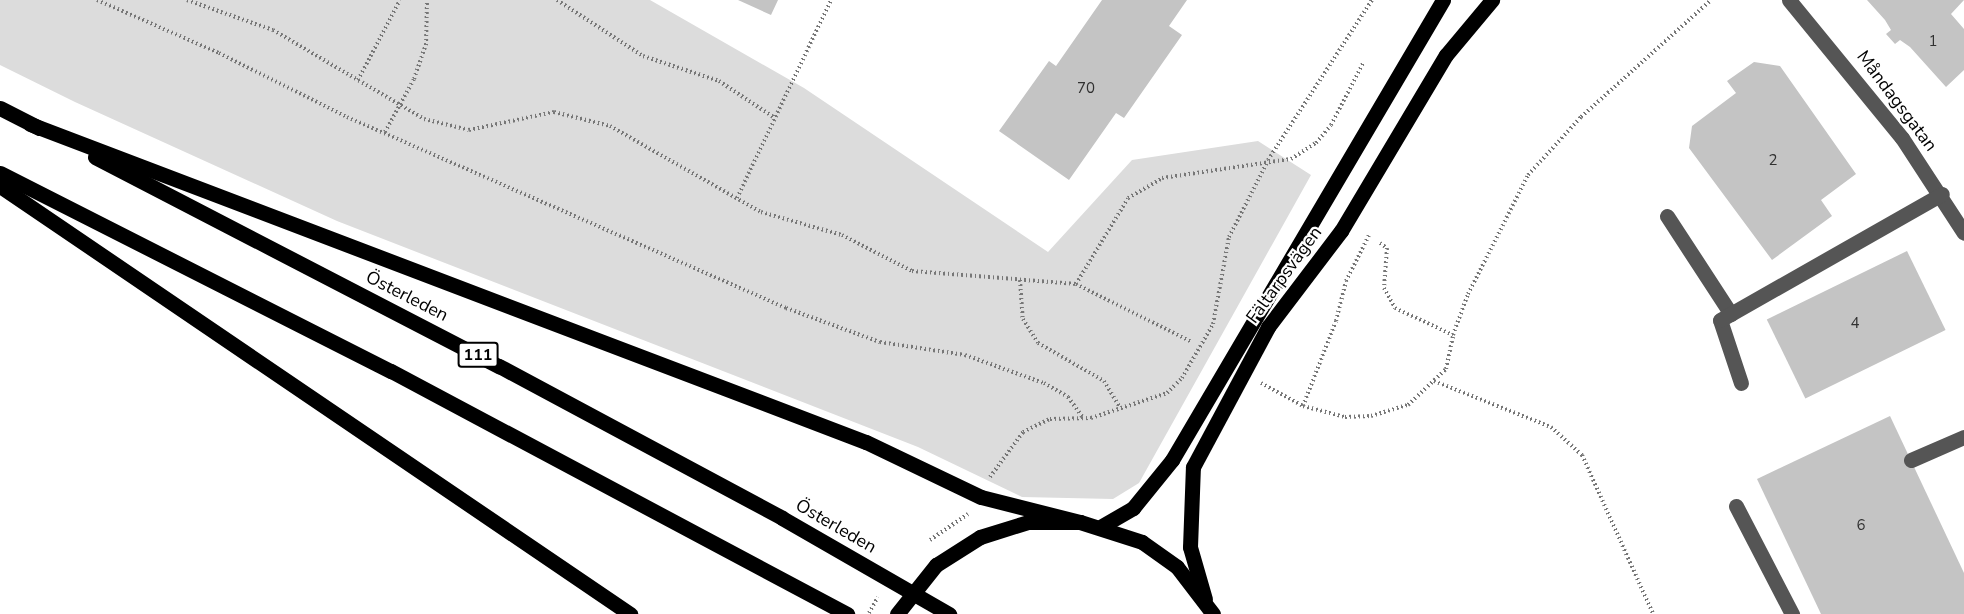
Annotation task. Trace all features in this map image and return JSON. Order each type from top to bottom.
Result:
[{"type":"main road","name":"Fältarpsvägen","points":[[1102,526],[1132,508],[1172,460],[1443,0]]},
{"type":"main road","name":"Fältarpsvägen","points":[[1205,599],[1190,547],[1188,505],[1197,457],[1268,327],[1341,231],[1446,55],[1492,0]]},
{"type":"main road","name":"Österleden","points":[[0,108],[499,366],[949,614]]},
{"type":"main road","points":[[30,124],[866,442],[981,497],[1102,526],[1142,542],[1177,567],[1205,599],[1213,614]]},
{"type":"main road","points":[[0,173],[392,371],[848,614]]},
{"type":"main road","points":[[0,186],[630,614]]},
{"type":"main road","points":[[897,614],[936,565],[980,537],[1028,522],[1080,522]]},
{"type":"street","name":"Måndagsgatan","points":[[1789,0],[1856,77],[1942,194],[1964,233]]},
{"type":"street","points":[[1741,383],[1720,320],[1942,194]]},
{"type":"street","points":[[1666,216],[1731,314]]},
{"type":"street","points":[[1911,460],[1964,437]]},
{"type":"street","points":[[1736,506],[1792,614]]},
{"type":"path","points":[[97,0],[385,132],[786,308],[880,342],[965,355],[1044,383],[1068,397],[1083,418]]},
{"type":"path","points":[[187,0],[273,30],[424,119],[469,130],[554,112],[610,126],[761,212],[842,235],[912,271],[1076,284],[1192,342]]},
{"type":"path","points":[[358,80],[400,0]]},
{"type":"path","points":[[385,132],[426,45],[427,0]]},
{"type":"path","points":[[557,0],[643,56],[719,81],[775,118]]},
{"type":"path","points":[[737,198],[831,0]]},
{"type":"path","points":[[923,546],[967,514],[981,497],[993,469],[1023,432],[1050,419],[1083,418],[1167,393],[1182,378],[1213,324],[1229,237],[1268,160],[1372,0]]},
{"type":"path","points":[[1252,378],[1303,406],[1345,417],[1371,416],[1408,405],[1446,369],[1452,335],[1528,175],[1581,117],[1711,0]]},
{"type":"path","points":[[1076,284],[1128,198],[1161,178],[1268,160],[1291,159],[1316,143],[1363,63]]},
{"type":"path","points":[[1303,406],[1336,321],[1346,282],[1369,236]]},
{"type":"path","points":[[1380,243],[1387,248],[1384,288],[1395,308],[1452,335]]},
{"type":"path","points":[[1020,280],[1023,319],[1038,343],[1104,381],[1120,408]]},
{"type":"path","points":[[1434,381],[1551,427],[1582,455],[1653,614]]},
{"type":"shaded area","points":[[0,0],[650,0],[804,88],[1048,252],[1132,160],[1258,141],[1311,175],[1139,483],[1113,499],[1022,497],[918,447],[337,221],[75,102],[0,65]]},
{"type":"building","points":[[738,0],[778,0],[771,15]]},
{"type":"building","points":[[1102,0],[1187,0],[1169,26],[1182,35],[1124,118],[1116,113],[1069,180],[999,131],[1049,61],[1056,66]]},
{"type":"building","points":[[1867,0],[1964,0],[1951,14],[1964,29],[1964,70],[1946,87],[1910,47],[1900,40],[1895,44],[1886,34],[1891,30],[1885,20]]},
{"type":"building","points":[[1754,62],[1780,66],[1856,174],[1821,200],[1832,216],[1772,260],[1689,148],[1692,126],[1736,93],[1727,81]]},
{"type":"building","points":[[1907,251],[1946,330],[1805,398],[1767,319]]},
{"type":"building","points":[[1890,416],[1964,573],[1964,614],[1821,614],[1757,479]]}]
